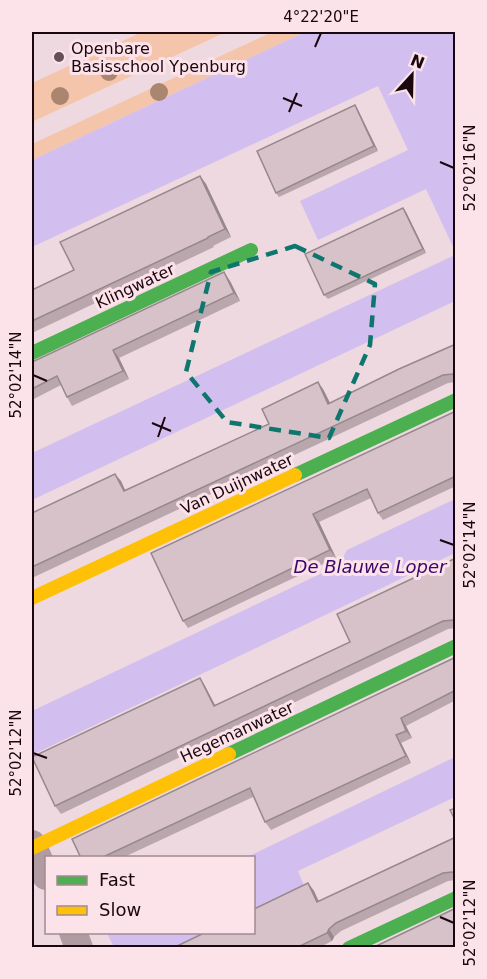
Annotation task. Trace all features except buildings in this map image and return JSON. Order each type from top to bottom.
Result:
[{"type":"street","name":"Klingwater","points":[[32,353],[251,250]]},
{"type":"street","name":"Van Duijnwater","points":[[32,598],[456,400]]},
{"type":"street","name":"Hegemanwater","points":[[32,846],[456,646]]},
{"type":"street","points":[[32,846],[45,874]]},
{"type":"street","points":[[349,948],[456,898]]},
{"type":"street","points":[[73,934],[80,948]]},
{"type":"highlighted area","points":[[295,246],[375,284],[370,345],[329,438],[227,422],[186,372],[211,272]]},
{"type":"shaded area","points":[[142,32],[226,32],[32,122],[32,83]]},
{"type":"shaded area","points":[[272,32],[305,32],[32,160],[32,144]]},
{"type":"water","points":[[305,32],[455,32],[455,251],[426,189],[318,240],[300,201],[408,150],[378,86],[32,247],[32,160]]},
{"type":"water","points":[[455,255],[455,301],[32,500],[32,453]]},
{"type":"water","name":"De Blauwe Loper","points":[[455,499],[455,553],[32,755],[32,711],[339,565],[347,550]]},
{"type":"water","points":[[455,757],[455,797],[298,871],[305,888],[255,912],[255,856],[249,856]]},
{"type":"water","points":[[108,934],[209,934],[179,948],[114,947]]},
{"type":"traffic: fast","points":[[32,353],[251,250]]},
{"type":"traffic: fast","points":[[295,475],[456,400]]},
{"type":"traffic: fast","points":[[229,754],[456,646]]},
{"type":"traffic: fast","points":[[349,948],[456,898]]},
{"type":"traffic: slow","points":[[32,598],[295,475]]},
{"type":"traffic: slow","points":[[32,848],[229,754]]},
{"type":"place","name":"Openbare Basisschool Ypenburg","points":[[59,57]]}]
